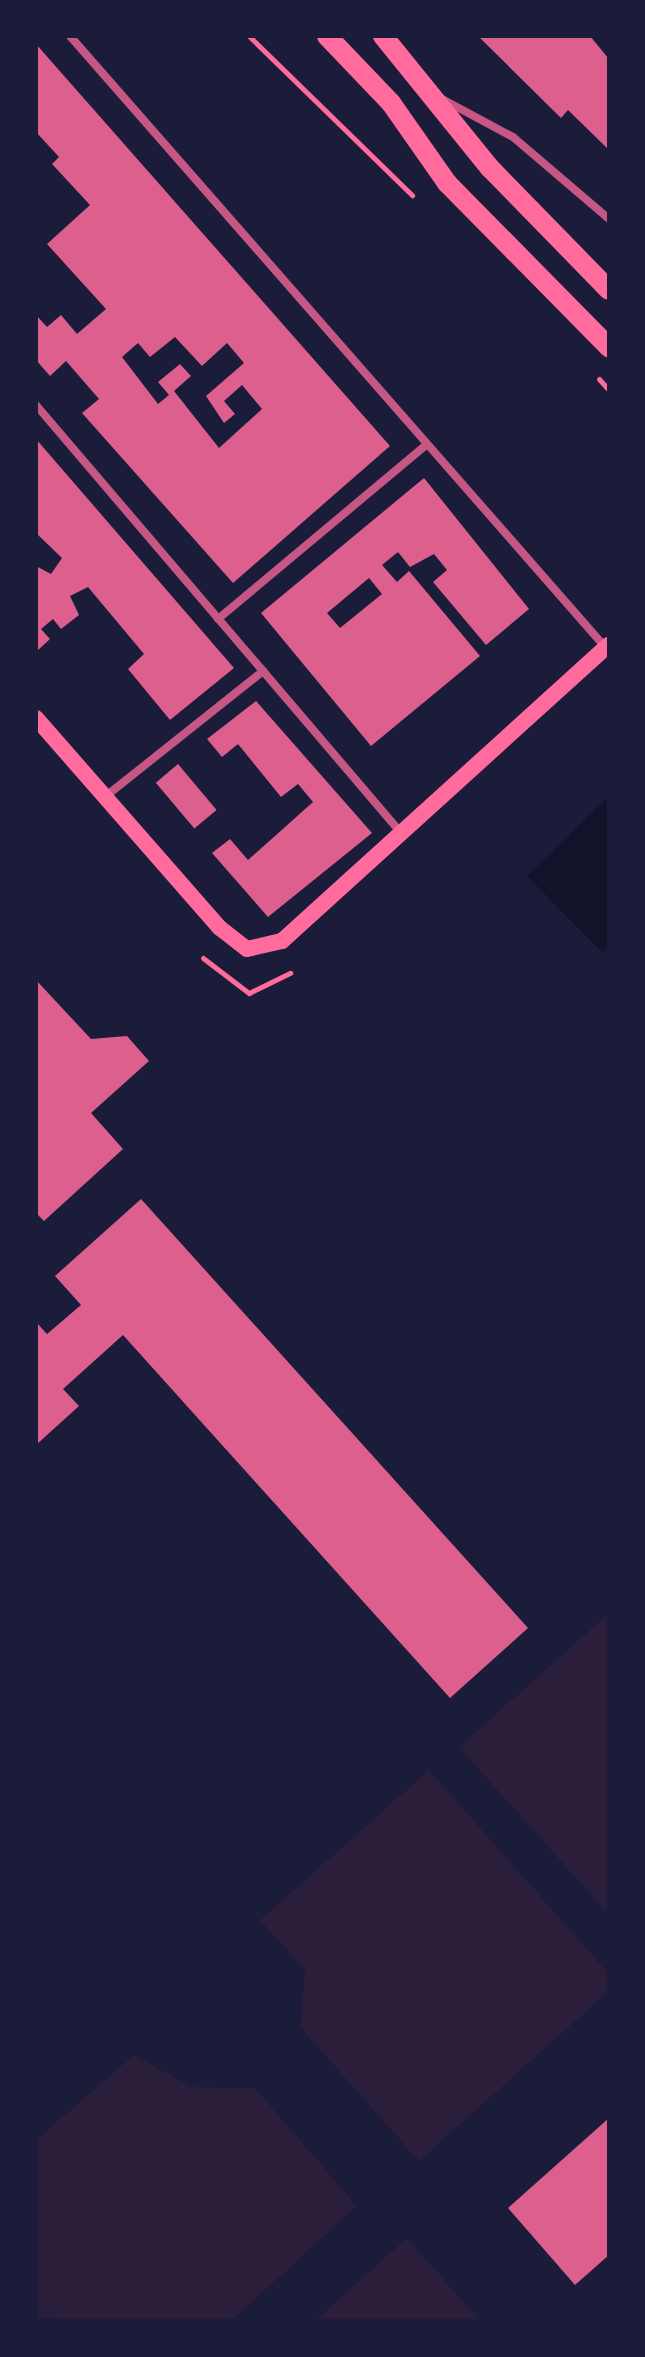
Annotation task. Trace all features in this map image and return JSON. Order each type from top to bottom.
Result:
[{"type":"main road","points":[[327,36],[391,103],[447,183],[609,347]]},
{"type":"main road","points":[[383,36],[434,95],[490,168],[609,290]]},
{"type":"main road","points":[[36,718],[220,928],[247,949],[282,941],[607,646]]},
{"type":"street","points":[[70,36],[426,445],[607,646]]},
{"type":"street","points":[[434,95],[513,137],[609,219]]},
{"type":"street","points":[[36,405],[402,834]]},
{"type":"street","points":[[218,619],[426,445]]},
{"type":"street","points":[[106,796],[263,671]]},
{"type":"path","points":[[200,954],[221,978],[249,993],[277,985],[300,964]]},
{"type":"shaded area","points":[[609,796],[609,947],[603,953],[527,876]]},
{"type":"shaded area","points":[[609,1613],[609,1915],[459,1747]]},
{"type":"shaded area","points":[[429,1770],[609,1974],[609,1991],[419,2161],[300,2027],[305,1970],[260,1920]]},
{"type":"shaded area","points":[[134,2055],[192,2087],[255,2088],[357,2206],[231,2321],[36,2318],[36,2140]]},
{"type":"shaded area","points":[[407,2238],[481,2321],[314,2321]]},
{"type":"building","points":[[478,36],[590,36],[609,59],[609,150],[568,110],[561,118]]},
{"type":"building","points":[[36,44],[390,446],[233,583],[82,413],[99,399],[66,361],[50,376],[36,360],[36,315],[47,327],[61,315],[77,334],[106,309],[47,244],[90,205],[52,164],[59,157],[36,132]],"holes":[[[175,337],[202,366],[227,343],[244,363],[206,396],[224,423],[235,414],[224,401],[242,385],[262,409],[219,448],[174,391],[191,376],[180,364],[158,382],[169,395],[158,404],[122,357],[138,343],[150,357]]]},
{"type":"building","points":[[36,439],[234,668],[170,720],[128,669],[144,654],[88,587],[70,596],[79,615],[61,629],[53,619],[41,629],[50,639],[36,652],[36,566],[51,574],[62,558],[36,533]]},
{"type":"building","points":[[424,478],[529,609],[486,645],[433,582],[447,570],[434,554],[410,567],[398,552],[382,565],[397,582],[409,571],[480,656],[371,746],[261,613]],"holes":[[[369,578],[382,594],[340,628],[327,613]]]},
{"type":"building","points":[[256,701],[372,833],[268,917],[212,853],[230,839],[248,860],[313,802],[298,784],[281,797],[238,744],[222,757],[207,739]]},
{"type":"building","points":[[178,764],[217,810],[194,829],[156,783]]},
{"type":"building","points":[[36,980],[91,1039],[127,1036],[149,1061],[91,1113],[123,1149],[44,1221],[36,1213]]},
{"type":"building","points":[[141,1199],[528,1628],[450,1698],[123,1335],[63,1389],[79,1406],[36,1445],[36,1322],[47,1334],[81,1305],[55,1276]]},
{"type":"building","points":[[609,2118],[609,2255],[575,2285],[508,2208]]}]
